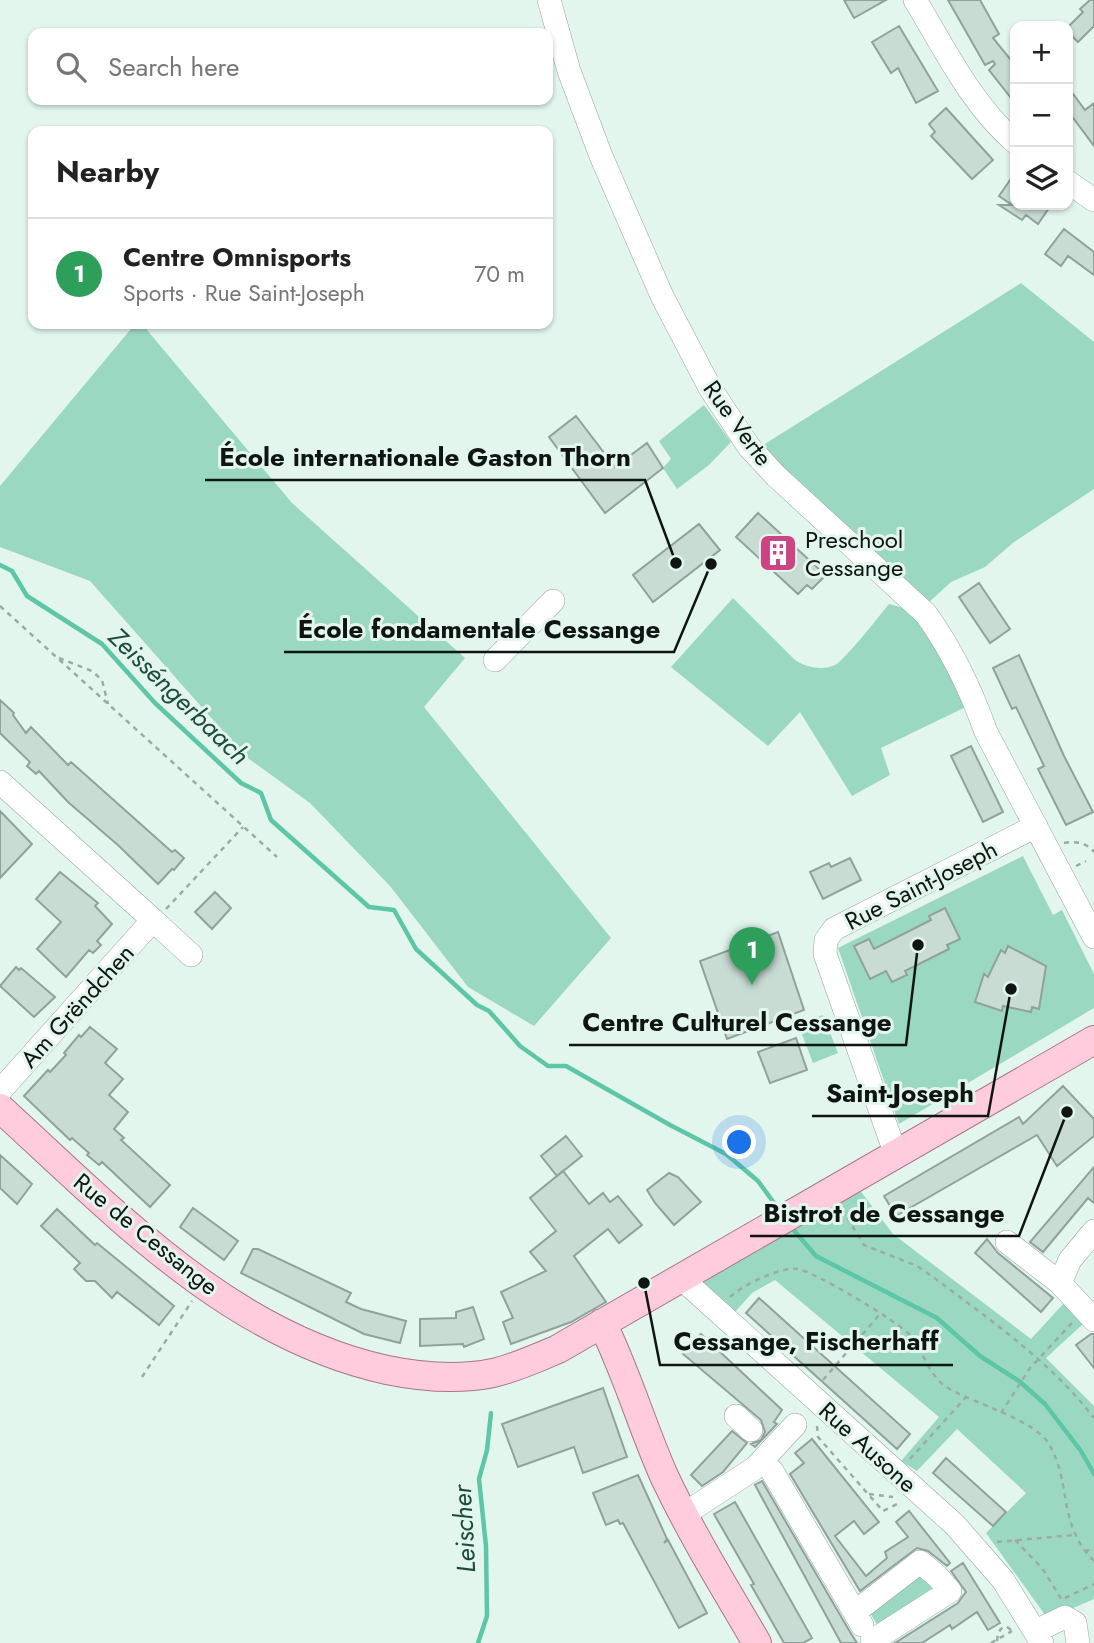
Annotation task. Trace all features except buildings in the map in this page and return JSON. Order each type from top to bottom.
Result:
[{"type":"main road","name":"Rue de Cessange","points":[[0,1108],[144,1238],[202,1284],[249,1313],[311,1346],[364,1365],[407,1374],[451,1377],[493,1373],[543,1356],[1094,1040]]},
{"type":"main road","points":[[602,1323],[683,1516],[757,1643]]},
{"type":"street","name":"Rue Verte","points":[[549,0],[569,71],[601,156],[662,296],[706,381],[749,447],[776,476],[926,614],[933,624],[952,654],[976,702],[986,732],[1094,937]]},
{"type":"street","points":[[915,0],[971,92],[1010,137]]},
{"type":"street","points":[[1073,185],[1094,200]]},
{"type":"street","points":[[495,660],[553,601]]},
{"type":"street","name":"Am Grëndchen","points":[[0,782],[191,955]]},
{"type":"street","name":"Rue Saint-Joseph","points":[[896,1155],[825,954],[826,940],[834,929],[1036,826]]},
{"type":"street","name":"Am Grëndchen","points":[[0,1091],[153,920]]},
{"type":"street","points":[[1060,1283],[1070,1259],[1094,1231]]},
{"type":"street","points":[[1007,1242],[1060,1283],[1086,1318]]},
{"type":"street","name":"Rue Ausone","points":[[681,1278],[955,1525],[1003,1580],[1039,1637],[1065,1617],[1075,1623],[1077,1643]]},
{"type":"street","points":[[759,1441],[795,1424]]},
{"type":"street","points":[[683,1516],[755,1468],[759,1441]]},
{"type":"street","points":[[759,1441],[855,1612],[872,1642],[950,1591],[920,1562],[855,1612]]},
{"type":"path","points":[[0,606],[277,857]]},
{"type":"path","points":[[57,658],[92,671],[102,680],[108,704]]},
{"type":"path","points":[[153,920],[243,827]]},
{"type":"path","points":[[1061,844],[1076,841],[1093,849]]},
{"type":"path","points":[[1073,867],[1086,861]]},
{"type":"path","points":[[841,1208],[864,1245],[917,1266],[933,1277],[1038,1359],[1083,1403],[1094,1418]]},
{"type":"path","points":[[728,1299],[783,1269],[799,1269],[881,1313],[912,1337],[934,1375],[945,1387],[1034,1428],[1049,1442],[1057,1461],[1074,1535],[1094,1561]]},
{"type":"path","points":[[142,1377],[202,1284]]},
{"type":"path","points":[[816,1388],[881,1313]]},
{"type":"path","points":[[1001,1413],[1038,1359],[1086,1318]]},
{"type":"path","points":[[904,1465],[966,1396]]},
{"type":"path","points":[[818,1437],[883,1511],[907,1499]]},
{"type":"path","points":[[868,1494],[896,1497]]},
{"type":"path","points":[[996,1542],[1074,1535]]},
{"type":"path","points":[[1015,1540],[1042,1569],[1062,1600]]},
{"type":"path","points":[[1086,1552],[1094,1547]]},
{"type":"path","points":[[991,1643],[997,1641],[1012,1632],[1006,1626],[998,1630],[997,1641]]},
{"type":"green space","points":[[1021,283],[1094,342],[1094,489],[1014,542],[985,567],[951,582],[926,605],[760,447]]},
{"type":"green space","points":[[131,329],[146,329],[292,503],[465,658],[424,707],[611,938],[534,1026],[468,987],[390,886],[310,803],[245,756],[90,581],[0,547],[0,486]]},
{"type":"green space","points":[[704,405],[731,442],[709,465],[677,489],[663,468],[671,459],[659,441]]},
{"type":"green space","points":[[733,598],[794,659],[819,668],[830,667],[839,662],[889,604],[926,614],[976,702],[881,748],[890,775],[852,796],[800,712],[768,746],[671,667]]},
{"type":"green space","points":[[1023,856],[1053,915],[1062,910],[1094,974],[1094,1008],[899,1124],[838,948]]},
{"type":"green space","points":[[823,1015],[838,1053],[813,1063],[798,1024]]},
{"type":"green space","points":[[859,1189],[893,1234],[1031,1339],[1064,1303],[1084,1323],[1046,1358],[1094,1406],[1094,1599],[1048,1619],[986,1533],[1026,1493],[957,1429],[917,1471],[901,1461],[939,1417],[775,1280],[752,1293],[727,1321],[681,1278]]},
{"type":"green space","points":[[919,1566],[945,1590],[881,1631],[867,1608]]},
{"type":"waterway","name":"Zeisséngerbaach","points":[[0,565],[12,571],[27,596],[102,644],[155,703],[241,783],[261,793],[271,820],[369,907],[394,910],[416,949],[477,1005],[489,1011],[520,1046],[548,1066],[566,1066],[726,1154],[758,1181],[780,1211]]},
{"type":"waterway","name":"Zeisséngerbaach","points":[[791,1227],[816,1256],[937,1318],[980,1356],[1019,1381],[1045,1404],[1081,1451],[1094,1474]]},
{"type":"waterway","name":"Leischer","points":[[478,1643],[487,1616],[486,1546],[479,1479],[487,1450],[491,1413]]},
{"type":"place","name":"Preschool Cessange","points":[[778,553]]},
{"type":"place","name":"École internationale Gaston Thorn","points":[[676,563]]},
{"type":"place","name":"École fondamentale Cessange","points":[[711,564]]},
{"type":"place","name":"Centre Culturel Cessange","points":[[918,945]]},
{"type":"place","name":"Centre Omnisports","points":[[752,985]]},
{"type":"place","name":"Saint-Joseph","points":[[1011,989]]},
{"type":"place","name":"Bistrot de Cessange","points":[[1067,1112]]},
{"type":"place","name":"Cessange, Fischerhaff","points":[[644,1283]]}]
